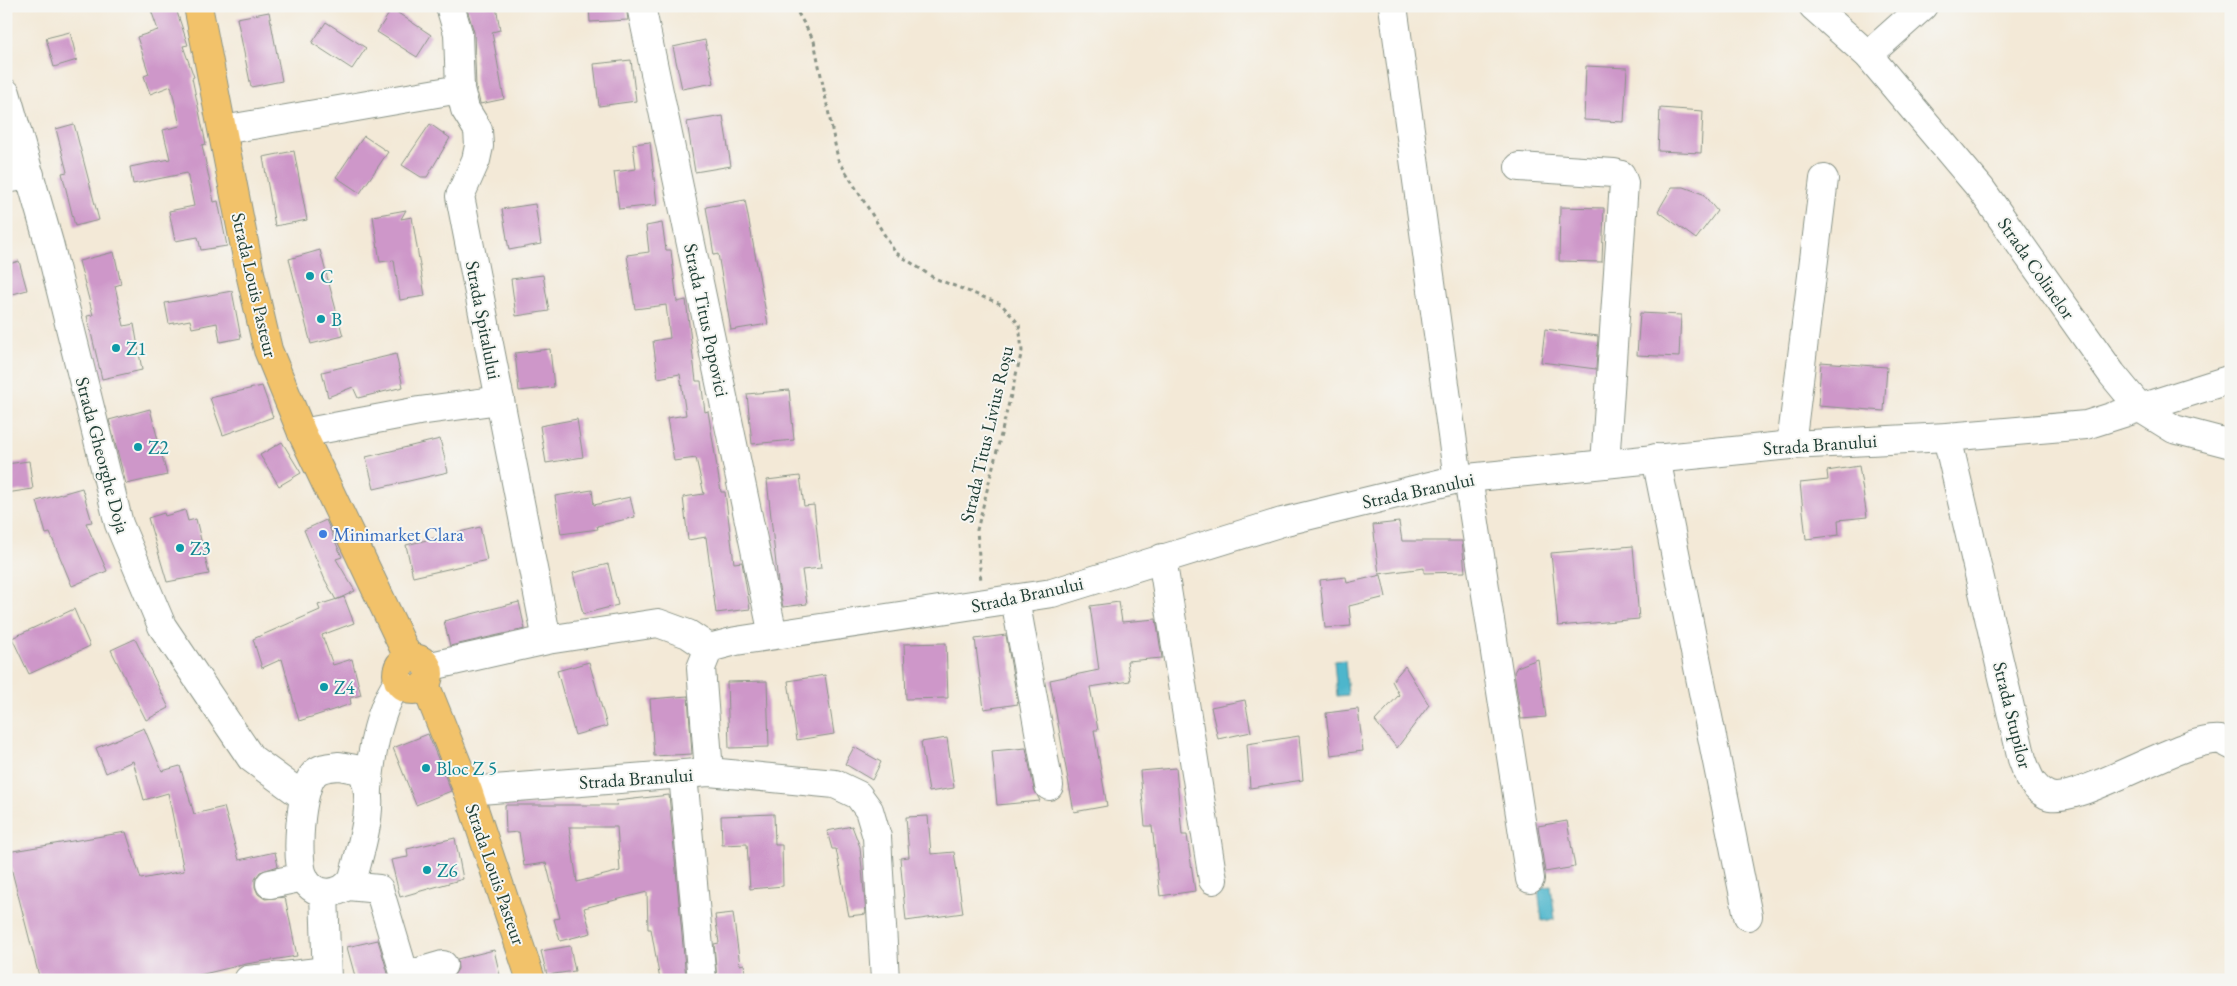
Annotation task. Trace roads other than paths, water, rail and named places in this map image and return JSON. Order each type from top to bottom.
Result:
[{"type":"main road","name":"Strada Louis Pasteur","points":[[198,6],[250,273],[268,350],[302,433],[415,673],[429,694],[468,791],[531,980]]},
{"type":"street","name":"Strada Spitalului","points":[[450,6],[458,32],[460,88],[465,109],[478,130],[479,146],[476,160],[460,196],[547,640]]},
{"type":"street","name":"Strada Titus Popovici","points":[[641,6],[773,634]]},
{"type":"street","points":[[1393,6],[1463,478],[1530,879]]},
{"type":"street","name":"Strada Colinelor","points":[[1813,6],[1868,55],[1981,189],[2112,374],[2140,408],[2174,429],[2231,444]]},
{"type":"street","points":[[1868,55],[1923,6]]},
{"type":"street","points":[[223,130],[460,88]]},
{"type":"street","name":"Strada Gheorghe Doja","points":[[6,93],[18,177],[119,524],[162,626],[251,758],[304,797]]},
{"type":"street","points":[[1519,167],[1614,173],[1621,176],[1624,183],[1605,464]]},
{"type":"street","points":[[1792,444],[1824,179]]},
{"type":"street","name":"Strada Branului","points":[[468,791],[709,772],[701,668],[709,648],[773,634],[983,605],[1052,592],[1311,514],[1463,478],[1792,444],[1947,437],[2086,425],[2231,379]]},
{"type":"street","points":[[302,433],[419,411],[500,400]]},
{"type":"street","name":"Strada Stupilor","points":[[1947,437],[2022,759],[2032,785],[2049,796],[2072,794],[2195,745],[2220,740],[2231,745]]},
{"type":"street","points":[[1656,458],[1748,916]]},
{"type":"street","points":[[1162,558],[1213,880]]},
{"type":"street","points":[[1015,598],[1048,786]]},
{"type":"street","points":[[325,885],[353,878],[368,808],[368,789],[374,746],[388,700],[415,673],[547,640],[658,623],[688,634],[709,648]]},
{"type":"street","points":[[347,766],[360,760],[374,746]]},
{"type":"street","points":[[283,780],[298,779],[327,767],[347,766],[361,770],[366,778],[368,789]]},
{"type":"street","points":[[248,980],[326,976],[325,885],[300,856],[304,797],[309,780],[316,772]]},
{"type":"street","points":[[709,772],[836,784],[858,795],[869,810],[877,837],[885,980]]},
{"type":"street","points":[[683,775],[702,980]]},
{"type":"street","points":[[270,884],[325,885],[379,890],[405,976],[442,965]]},
{"type":"water","points":[[1345,660],[1348,695],[1337,696],[1334,661]]},
{"type":"water","points":[[1551,886],[1555,919],[1542,921],[1538,888]]},
{"type":"place","name":"C","points":[[310,276]]},
{"type":"place","name":"B","points":[[321,319]]},
{"type":"place","name":"Z1","points":[[116,348]]},
{"type":"place","name":"Z2","points":[[138,447]]},
{"type":"place","name":"Minimarket Clara","points":[[323,534]]},
{"type":"place","name":"Z3","points":[[180,548]]},
{"type":"place","name":"Z4","points":[[324,687]]},
{"type":"place","name":"Bloc Z 5","points":[[426,768]]},
{"type":"place","name":"Z6","points":[[427,870]]}]
